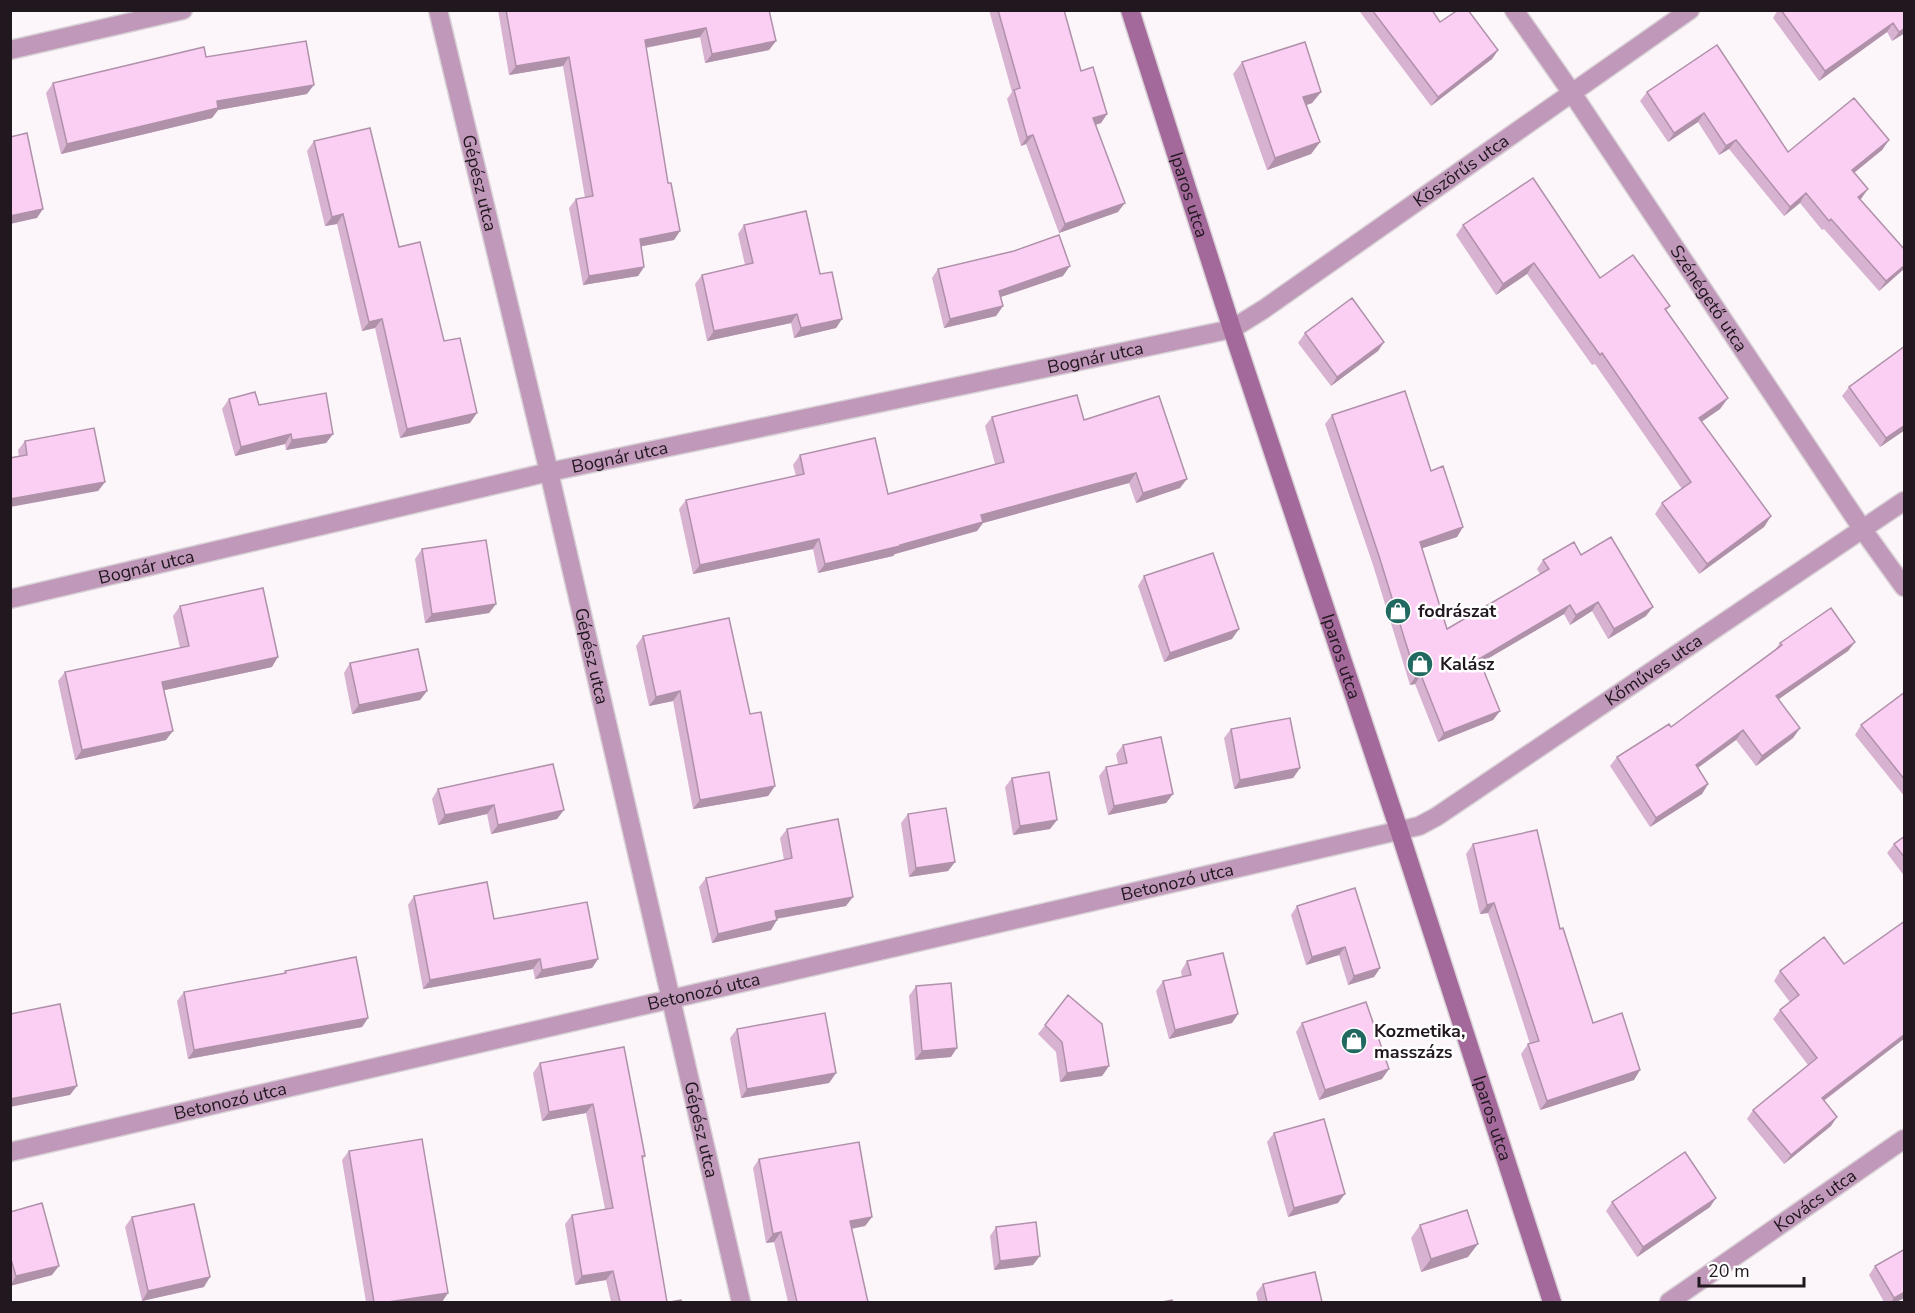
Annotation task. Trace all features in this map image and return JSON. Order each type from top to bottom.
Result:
[{"type":"street","points":[[10,50],[183,10]]},
{"type":"street","name":"Gépész utca","points":[[438,10],[549,472],[741,1302]]},
{"type":"street","name":"Iparos utca","points":[[1130,10],[1552,1302]]},
{"type":"street","name":"Szénégető utca","points":[[1514,10],[1572,93],[1863,530],[1905,587]]},
{"type":"street","name":"Köszörűs utca","points":[[1232,328],[1264,309],[1690,10]]},
{"type":"street","name":"Bognár utca","points":[[10,599],[549,472],[1232,328]]},
{"type":"street","name":"Kőműves utca","points":[[1399,830],[1419,826],[1436,817],[1905,501]]},
{"type":"street","name":"Betonozó utca","points":[[10,1152],[1399,830]]},
{"type":"street","name":"Kovács utca","points":[[1669,1302],[1905,1139]]},
{"type":"building","points":[[506,10],[769,10],[776,41],[712,54],[706,28],[645,40],[668,183],[671,183],[680,231],[640,239],[644,267],[589,276],[576,199],[593,196],[569,57],[516,66]]},
{"type":"building","points":[[998,10],[1064,10],[1081,71],[1093,67],[1107,114],[1093,118],[1125,203],[1065,224],[1033,135],[1027,137],[1014,90],[1020,88]]},
{"type":"building","points":[[1372,10],[1432,10],[1440,22],[1458,10],[1468,10],[1498,50],[1438,97]]},
{"type":"building","points":[[1781,10],[1905,10],[1905,28],[1899,32],[1893,23],[1825,71]]},
{"type":"building","points":[[306,41],[314,85],[217,101],[218,108],[67,144],[53,83],[204,47],[206,57]]},
{"type":"building","points":[[1305,42],[1321,92],[1303,97],[1320,142],[1275,158],[1242,62]]},
{"type":"building","points":[[1717,45],[1788,152],[1854,98],[1889,140],[1852,170],[1868,189],[1858,197],[1905,250],[1905,265],[1886,281],[1831,219],[1829,221],[1806,193],[1790,207],[1736,140],[1726,146],[1704,113],[1674,133],[1647,92]]},
{"type":"building","points":[[370,128],[399,247],[420,242],[444,341],[460,338],[477,413],[407,429],[382,319],[369,322],[343,214],[332,217],[314,141]]},
{"type":"building","points":[[27,133],[43,209],[10,216],[10,137]]},
{"type":"building","points":[[1533,178],[1600,278],[1633,255],[1670,306],[1665,309],[1728,398],[1699,418],[1771,516],[1707,564],[1662,503],[1691,482],[1602,353],[1600,355],[1534,263],[1503,284],[1463,225]]},
{"type":"building","points":[[806,211],[820,274],[832,272],[842,319],[801,328],[797,314],[714,331],[702,275],[753,263],[744,225]]},
{"type":"building","points":[[1059,235],[1070,266],[999,291],[1003,306],[950,319],[938,269],[1014,251]]},
{"type":"building","points":[[1352,298],[1384,342],[1337,377],[1305,333]]},
{"type":"building","points":[[1905,346],[1905,425],[1886,438],[1849,387]]},
{"type":"building","points":[[1405,391],[1431,471],[1443,466],[1463,527],[1420,542],[1447,629],[1549,569],[1543,560],[1574,542],[1581,555],[1611,537],[1653,607],[1614,629],[1598,602],[1576,615],[1570,605],[1479,659],[1500,711],[1444,733],[1421,675],[1416,676],[1332,415]]},
{"type":"building","points":[[255,392],[259,405],[326,393],[333,434],[292,440],[291,434],[241,447],[229,399]]},
{"type":"building","points":[[1077,395],[1084,420],[1159,396],[1187,479],[1143,493],[1136,473],[981,515],[983,522],[900,546],[825,564],[819,539],[700,565],[686,500],[804,474],[800,455],[875,438],[888,494],[1004,462],[992,417]]},
{"type":"building","points":[[94,428],[105,482],[10,499],[10,458],[27,455],[25,441]]},
{"type":"building","points":[[486,540],[496,604],[432,614],[422,549]]},
{"type":"building","points":[[1213,553],[1239,629],[1170,653],[1144,576]]},
{"type":"building","points":[[263,588],[278,657],[162,682],[173,731],[82,750],[65,672],[189,646],[180,606]]},
{"type":"building","points":[[1831,608],[1855,642],[1776,696],[1800,728],[1762,756],[1743,730],[1696,765],[1708,784],[1656,818],[1617,757],[1669,724],[1671,727],[1782,645],[1780,643]]},
{"type":"building","points":[[729,618],[750,714],[761,712],[775,786],[700,800],[680,691],[656,697],[643,636]]},
{"type":"building","points":[[418,649],[427,691],[359,705],[350,663]]},
{"type":"building","points":[[1905,692],[1905,780],[1861,725]]},
{"type":"building","points":[[1290,718],[1300,768],[1240,780],[1231,729]]},
{"type":"building","points":[[1161,737],[1173,794],[1114,806],[1106,767],[1127,763],[1123,745]]},
{"type":"building","points":[[553,764],[564,810],[498,825],[494,805],[445,815],[438,789]]},
{"type":"building","points":[[1049,772],[1057,820],[1020,826],[1012,778]]},
{"type":"building","points":[[946,808],[955,862],[916,868],[908,814]]},
{"type":"building","points":[[838,819],[853,897],[775,911],[777,920],[718,934],[706,878],[792,858],[787,829]]},
{"type":"building","points":[[1537,830],[1560,929],[1563,928],[1593,1023],[1622,1013],[1640,1070],[1547,1101],[1528,1044],[1539,1041],[1494,903],[1487,905],[1473,844]]},
{"type":"building","points":[[1905,836],[1905,858],[1894,844]]},
{"type":"building","points":[[487,882],[494,919],[587,902],[598,959],[542,970],[540,959],[430,980],[414,896]]},
{"type":"building","points":[[1355,888],[1380,968],[1354,976],[1345,947],[1312,957],[1297,906]]},
{"type":"building","points":[[1905,921],[1905,1034],[1822,1098],[1837,1117],[1791,1155],[1753,1110],[1817,1058],[1780,1010],[1799,995],[1780,971],[1824,937],[1844,964]]},
{"type":"building","points":[[1223,953],[1238,1014],[1175,1030],[1163,981],[1191,975],[1187,961]]},
{"type":"building","points":[[356,957],[368,1018],[194,1050],[184,992]]},
{"type":"building","points":[[951,983],[957,1048],[922,1051],[916,986]]},
{"type":"building","points":[[1068,995],[1102,1024],[1109,1066],[1067,1073],[1062,1042],[1045,1025]]},
{"type":"building","points":[[1366,1002],[1389,1069],[1325,1090],[1302,1023]]},
{"type":"building","points":[[60,1004],[77,1086],[10,1099],[10,1014]]},
{"type":"building","points":[[825,1013],[836,1073],[747,1089],[737,1029]]},
{"type":"building","points":[[624,1047],[645,1156],[642,1156],[667,1302],[620,1302],[613,1271],[582,1276],[572,1215],[613,1208],[593,1104],[549,1112],[540,1063]]},
{"type":"building","points":[[1324,1119],[1345,1194],[1294,1208],[1274,1133]]},
{"type":"building","points":[[422,1139],[448,1293],[374,1302],[349,1151]]},
{"type":"building","points":[[859,1142],[872,1217],[850,1221],[868,1302],[797,1302],[781,1232],[773,1234],[759,1159]]},
{"type":"building","points":[[1685,1152],[1716,1198],[1643,1247],[1612,1202]]},
{"type":"building","points":[[42,1203],[59,1266],[16,1276],[10,1256],[10,1212]]},
{"type":"building","points":[[194,1204],[210,1277],[148,1291],[132,1217]]},
{"type":"building","points":[[1467,1210],[1478,1244],[1431,1259],[1420,1225]]},
{"type":"building","points":[[1036,1222],[1040,1256],[1000,1261],[996,1227]]},
{"type":"building","points":[[1905,1249],[1905,1292],[1894,1298],[1875,1266]]},
{"type":"building","points":[[1315,1272],[1322,1302],[1267,1302],[1263,1284]]},
{"type":"place","name":"fodrászat","points":[[1398,611]]},
{"type":"place","name":"Kalász","points":[[1420,664]]},
{"type":"place","name":"Kozmetika, masszázs","points":[[1354,1041]]}]
